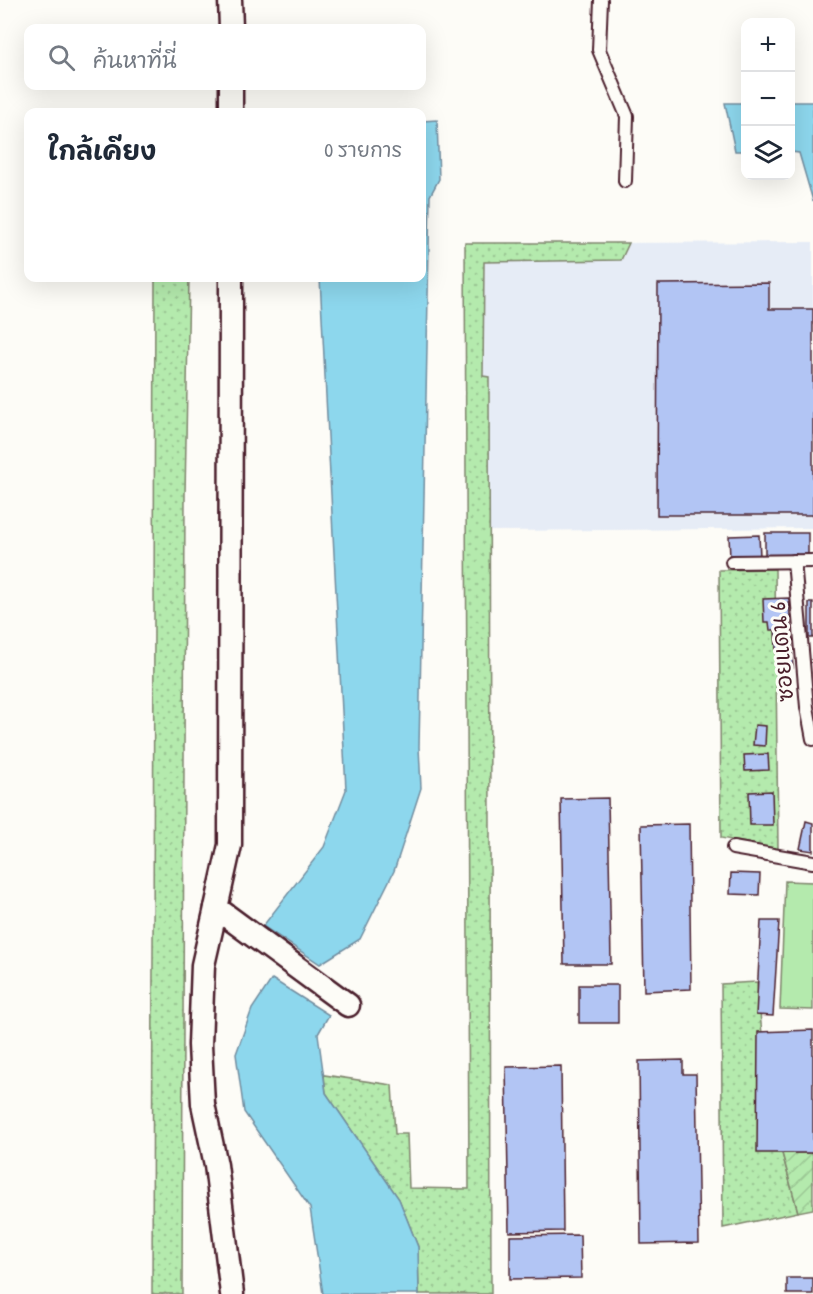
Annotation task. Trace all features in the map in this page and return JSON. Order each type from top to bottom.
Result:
[{"type":"street","points":[[231,0],[231,24]]},
{"type":"street","points":[[231,90],[231,108]]},
{"type":"street","points":[[231,282],[230,844],[203,965],[200,1045],[203,1104],[216,1165],[231,1294]]},
{"type":"street","points":[[216,908],[348,1005]]},
{"type":"lane","points":[[601,0],[598,50],[627,116],[625,181]]},
{"type":"lane","name":"ซอยแดน 6","points":[[794,561],[807,707],[813,739]]},
{"type":"lane","points":[[732,562],[813,561]]},
{"type":"lane","points":[[733,848],[813,862]]},
{"type":"shaded area","points":[[813,242],[813,528],[488,531],[489,377],[483,377],[484,262],[602,260],[603,243]]},
{"type":"green space","points":[[465,243],[629,243],[621,260],[484,262],[483,376],[489,377],[491,1294],[419,1294],[418,1247],[399,1199],[326,1093],[324,1075],[392,1085],[395,1134],[407,1134],[409,1188],[469,1189]]},
{"type":"green space","points":[[155,282],[189,282],[185,494],[182,1294],[152,1294]]},
{"type":"green space","points":[[775,569],[778,849],[721,838],[719,570]]},
{"type":"green space","points":[[785,881],[813,882],[813,1010],[780,1009]]},
{"type":"green space","points":[[757,982],[773,1148],[782,1153],[798,1212],[723,1228],[721,984]]},
{"type":"green space","points":[[782,1153],[813,1153],[813,1209],[798,1212]]},
{"type":"water","points":[[795,102],[813,102],[813,201],[799,153],[795,152]]},
{"type":"water","points":[[725,103],[741,103],[741,151],[735,151]]},
{"type":"water","points":[[437,120],[439,179],[430,196],[419,747],[421,788],[394,871],[360,939],[320,964],[263,926],[324,847],[346,790],[320,282],[426,282],[426,121]]},
{"type":"water","points":[[272,979],[329,1015],[318,1034],[326,1093],[399,1199],[418,1247],[419,1294],[323,1294],[310,1208],[244,1112],[236,1054],[252,1009]]},
{"type":"building","points":[[769,283],[769,309],[813,309],[813,515],[657,515],[658,284]]},
{"type":"building","points":[[765,533],[808,533],[808,557],[765,556]]},
{"type":"building","points":[[759,535],[760,557],[730,558],[729,536]]},
{"type":"building","points":[[789,598],[793,668],[777,669],[775,630],[770,630],[769,622],[764,622],[763,599]]},
{"type":"building","points":[[809,603],[813,603],[813,638],[809,638]]},
{"type":"building","points":[[755,725],[766,726],[765,746],[753,745]]},
{"type":"building","points":[[768,754],[769,770],[745,771],[744,755]]},
{"type":"building","points":[[772,791],[773,825],[750,825],[749,792]]},
{"type":"building","points":[[608,798],[611,964],[564,964],[561,799]]},
{"type":"building","points":[[806,821],[813,823],[813,851],[800,849]]},
{"type":"building","points":[[689,824],[691,989],[644,991],[641,825]]},
{"type":"building","points":[[731,873],[760,874],[759,895],[730,894]]},
{"type":"building","points":[[761,921],[779,921],[773,1016],[756,1015]]},
{"type":"building","points":[[579,985],[618,985],[618,1023],[579,1023]]},
{"type":"building","points":[[813,1030],[813,1153],[757,1153],[758,1032]]},
{"type":"building","points":[[683,1060],[683,1074],[696,1074],[699,1243],[641,1244],[639,1061]]},
{"type":"building","points":[[561,1066],[563,1231],[509,1232],[506,1067]]},
{"type":"building","points":[[580,1235],[581,1278],[510,1279],[510,1236]]},
{"type":"building","points":[[787,1278],[813,1278],[813,1294],[787,1294]]}]
